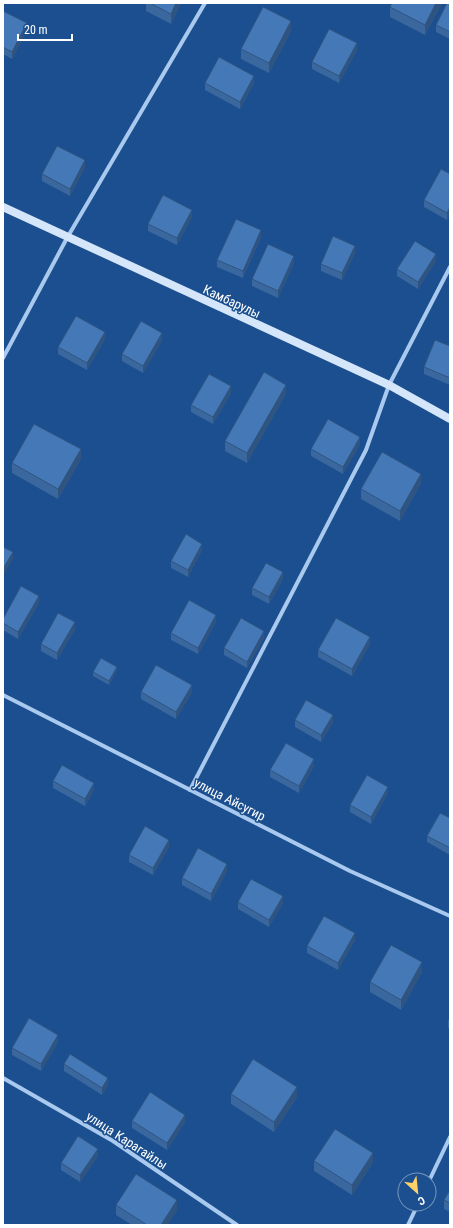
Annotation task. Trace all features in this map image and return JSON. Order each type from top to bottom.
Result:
[{"type":"street","points":[[3,358],[67,238],[205,3]]},
{"type":"street","name":"Камбарулы","points":[[3,207],[67,238],[389,385],[450,419]]},
{"type":"street","points":[[190,790],[366,450],[389,385],[450,267]]},
{"type":"street","name":"улица Айсугир","points":[[3,695],[350,871],[450,916]]},
{"type":"street","name":"улица Карагайлы","points":[[3,1078],[113,1141],[237,1225]]},
{"type":"street","points":[[433,1172],[450,1137]]},
{"type":"street","points":[[408,1225],[414,1212]]},
{"type":"building","points":[[150,3],[176,3],[171,14]]},
{"type":"building","points":[[392,3],[436,3],[425,25],[390,7]]},
{"type":"building","points":[[447,3],[450,3],[450,32],[436,25]]},
{"type":"building","points":[[263,7],[291,21],[269,63],[241,49]]},
{"type":"building","points":[[3,11],[27,23],[12,52],[3,47]]},
{"type":"building","points":[[329,29],[357,43],[339,76],[312,62]]},
{"type":"building","points":[[219,57],[254,76],[240,102],[205,83]]},
{"type":"building","points":[[57,146],[85,160],[70,189],[42,174]]},
{"type":"building","points":[[441,169],[450,174],[450,207],[447,213],[424,200]]},
{"type":"building","points":[[163,195],[192,210],[177,238],[148,224]]},
{"type":"building","points":[[236,219],[261,230],[243,271],[217,260]]},
{"type":"building","points":[[333,236],[355,246],[342,273],[321,264]]},
{"type":"building","points":[[415,241],[436,254],[418,282],[397,269]]},
{"type":"building","points":[[268,244],[294,256],[278,291],[252,279]]},
{"type":"building","points":[[76,316],[105,332],[87,363],[58,347]]},
{"type":"building","points":[[141,321],[162,333],[143,366],[122,354]]},
{"type":"building","points":[[435,340],[450,346],[450,378],[424,367]]},
{"type":"building","points":[[264,372],[286,385],[247,453],[225,441]]},
{"type":"building","points":[[209,374],[231,386],[213,417],[191,405]]},
{"type":"building","points":[[328,419],[360,437],[343,467],[311,449]]},
{"type":"building","points":[[34,424],[81,449],[58,489],[12,463]]},
{"type":"building","points":[[382,452],[421,474],[400,511],[361,489]]},
{"type":"building","points":[[186,534],[202,544],[188,570],[171,561]]},
{"type":"building","points":[[3,547],[13,552],[3,569]]},
{"type":"building","points":[[266,563],[283,572],[269,597],[252,588]]},
{"type":"building","points":[[21,586],[39,596],[18,632],[3,623],[3,619]]},
{"type":"building","points":[[189,600],[216,615],[198,648],[171,633]]},
{"type":"building","points":[[58,613],[75,622],[57,653],[41,644]]},
{"type":"building","points":[[241,618],[264,631],[247,662],[224,648]]},
{"type":"building","points":[[336,618],[370,637],[352,669],[318,650]]},
{"type":"building","points":[[101,658],[117,667],[109,681],[93,672]]},
{"type":"building","points":[[156,665],[192,685],[176,712],[141,692]]},
{"type":"building","points":[[306,700],[333,715],[321,735],[295,720]]},
{"type":"building","points":[[286,743],[314,759],[299,786],[270,770]]},
{"type":"building","points":[[62,765],[94,783],[85,799],[53,781]]},
{"type":"building","points":[[367,775],[388,787],[371,817],[350,805]]},
{"type":"building","points":[[440,813],[450,818],[450,848],[427,836]]},
{"type":"building","points":[[145,826],[169,840],[153,868],[129,855]]},
{"type":"building","points":[[198,848],[227,864],[211,894],[182,878]]},
{"type":"building","points":[[251,879],[283,896],[269,920],[238,902]]},
{"type":"building","points":[[324,916],[355,933],[338,963],[307,946]]},
{"type":"building","points":[[391,945],[422,962],[401,1000],[370,982]]},
{"type":"building","points":[[29,1018],[58,1035],[41,1064],[12,1048]]},
{"type":"building","points":[[70,1054],[108,1078],[102,1088],[64,1064]]},
{"type":"building","points":[[253,1059],[297,1087],[274,1122],[231,1094]]},
{"type":"building","points":[[150,1092],[185,1115],[167,1143],[132,1121]]},
{"type":"building","points":[[335,1129],[373,1153],[352,1185],[314,1161]]},
{"type":"building","points":[[78,1136],[98,1149],[80,1175],[61,1163]]},
{"type":"building","points":[[136,1174],[177,1200],[161,1225],[147,1225],[116,1205]]},
{"type":"building","points":[[450,1190],[450,1203],[444,1200]]}]
